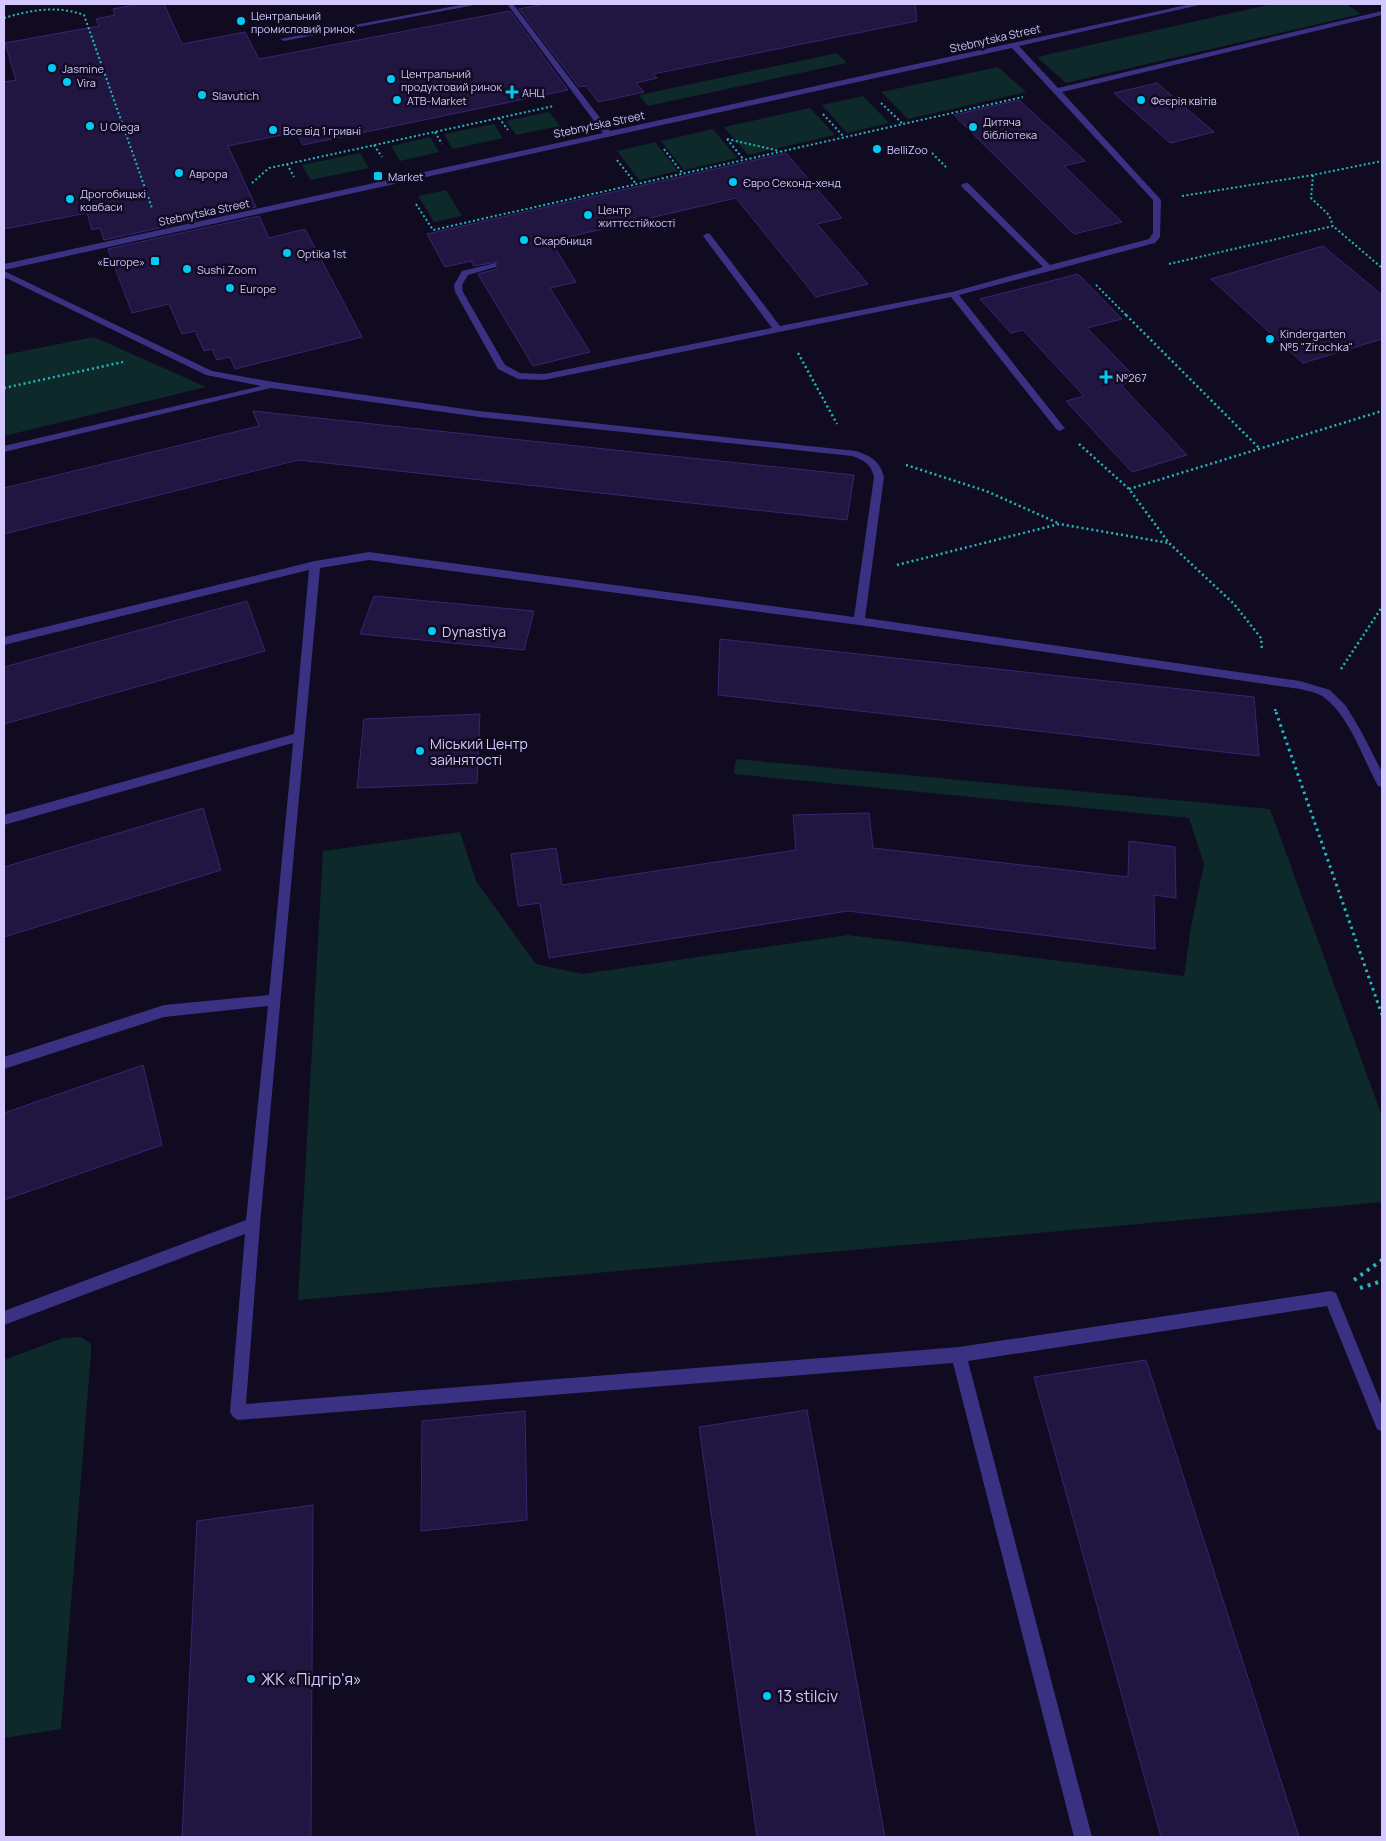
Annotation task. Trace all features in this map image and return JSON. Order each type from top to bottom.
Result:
[{"type":"street","points":[[284,39],[476,4]]},
{"type":"street","points":[[510,4],[608,134]]},
{"type":"street","name":"Stebnytska Street","points":[[4,267],[1200,4]]},
{"type":"street","points":[[1057,91],[1382,13]]},
{"type":"street","points":[[493,265],[465,273],[458,285],[459,292],[502,367],[518,376],[544,377],[953,294],[1152,241],[1157,233],[1157,200],[1014,45]]},
{"type":"street","points":[[964,186],[1049,269]]},
{"type":"street","points":[[707,236],[778,330]]},
{"type":"street","points":[[4,274],[209,373],[273,385],[479,414],[853,453],[869,458],[878,467],[879,477],[859,622]]},
{"type":"street","points":[[953,294],[1060,428]]},
{"type":"street","points":[[4,449],[273,385]]},
{"type":"street","points":[[4,642],[314,565],[369,556],[859,622],[1300,685],[1326,692],[1348,718],[1382,782]]},
{"type":"street","points":[[314,565],[290,846],[253,1224],[238,1412],[959,1355],[1331,1298],[1382,1424]]},
{"type":"street","points":[[4,820],[298,737]]},
{"type":"street","points":[[4,1063],[164,1011],[274,1000]]},
{"type":"street","points":[[4,1318],[253,1224]]},
{"type":"street","points":[[959,1355],[1083,1837]]},
{"type":"path","points":[[4,18],[43,10],[65,9],[84,15],[153,211]]},
{"type":"path","points":[[415,202],[433,230],[1024,97]]},
{"type":"path","points":[[876,98],[902,124]]},
{"type":"path","points":[[248,186],[269,168],[582,100]]},
{"type":"path","points":[[819,111],[844,137]]},
{"type":"path","points":[[721,132],[744,160]]},
{"type":"path","points":[[727,139],[781,152]]},
{"type":"path","points":[[661,146],[683,174]]},
{"type":"path","points":[[615,156],[636,184]]},
{"type":"path","points":[[1157,200],[1313,175],[1382,161]]},
{"type":"path","points":[[1313,175],[1311,198],[1329,215],[1333,226],[1382,268]]},
{"type":"path","points":[[1169,264],[1333,226]]},
{"type":"path","points":[[1074,263],[1260,449]]},
{"type":"path","points":[[778,330],[802,357],[853,453]]},
{"type":"path","points":[[4,388],[165,353]]},
{"type":"path","points":[[1129,489],[1382,411]]},
{"type":"path","points":[[1060,428],[1129,489],[1169,543],[1234,604],[1261,638],[1264,680],[1382,1015]]},
{"type":"path","points":[[869,458],[896,461],[986,491],[1059,524],[1169,543]]},
{"type":"path","points":[[866,573],[1059,524]]},
{"type":"path","points":[[1326,692],[1382,607]]},
{"type":"green space","points":[[1272,4],[1346,4],[1361,14],[1066,83],[1037,57]]},
{"type":"green space","points":[[837,53],[847,63],[648,106],[639,95]]},
{"type":"green space","points":[[998,67],[1026,92],[908,119],[881,92]]},
{"type":"green space","points":[[863,96],[889,123],[847,133],[822,105]]},
{"type":"green space","points":[[810,108],[835,135],[748,155],[724,127]]},
{"type":"green space","points":[[549,112],[560,126],[516,135],[506,121]]},
{"type":"green space","points":[[494,124],[503,138],[453,149],[444,134]]},
{"type":"green space","points":[[713,129],[737,158],[684,170],[661,141]]},
{"type":"green space","points":[[430,137],[439,152],[400,161],[391,146]]},
{"type":"green space","points":[[655,142],[678,171],[639,180],[617,151]]},
{"type":"green space","points":[[360,153],[369,168],[310,180],[302,165]]},
{"type":"green space","points":[[446,190],[462,216],[434,222],[418,196]]},
{"type":"green space","points":[[94,337],[206,387],[4,436],[4,355]]},
{"type":"green space","points":[[736,759],[1270,809],[1382,1116],[1382,1202],[298,1300],[323,851],[460,832],[476,881],[536,964],[582,974],[848,935],[1184,976],[1191,927],[1204,864],[1189,818],[734,774]]},
{"type":"green space","points":[[81,1337],[91,1344],[91,1353],[61,1729],[4,1738],[4,1360],[63,1338]]},
{"type":"building","points":[[139,4],[164,4],[182,44],[245,32],[259,59],[510,11],[568,90],[303,145],[296,132],[228,146],[256,207],[104,240],[100,228],[92,230],[87,213],[4,229],[4,82],[16,80],[5,43],[99,26],[96,19],[115,15],[113,9]]},
{"type":"building","points":[[545,4],[915,4],[917,21],[653,74],[657,78],[636,83],[644,92],[598,102],[586,86],[579,87],[519,9]]},
{"type":"building","points":[[1157,83],[1214,132],[1170,143],[1114,93]]},
{"type":"building","points":[[1019,100],[1085,161],[1064,166],[1122,222],[1074,234],[954,115]]},
{"type":"building","points":[[786,153],[842,218],[817,224],[868,284],[816,297],[736,198],[551,241],[576,282],[550,288],[590,352],[533,366],[478,274],[497,269],[497,262],[474,266],[471,261],[445,267],[427,234]]},
{"type":"building","name":"Europe","points":[[259,216],[269,238],[305,229],[362,337],[235,369],[230,357],[217,360],[212,349],[204,351],[195,331],[182,334],[169,304],[132,313],[108,249]]},
{"type":"building","points":[[1323,246],[1382,295],[1382,339],[1303,363],[1211,279]]},
{"type":"building","points":[[1078,274],[1122,319],[1087,328],[1138,380],[1121,385],[1187,455],[1132,472],[1066,401],[1084,396],[1023,330],[1011,333],[980,299]]},
{"type":"building","points":[[253,411],[854,475],[847,520],[298,460],[4,534],[4,488],[259,426]]},
{"type":"building","points":[[374,596],[534,611],[524,650],[360,634]]},
{"type":"building","points":[[247,601],[265,651],[4,724],[4,667]]},
{"type":"building","points":[[720,639],[1254,697],[1259,756],[718,695]]},
{"type":"building","name":"Міський Центр зайнятості","points":[[480,714],[477,783],[357,788],[364,719]]},
{"type":"building","points":[[203,808],[221,870],[4,937],[4,867]]},
{"type":"building","points":[[869,813],[873,848],[1128,877],[1129,841],[1175,847],[1176,898],[1154,895],[1155,949],[848,911],[549,958],[540,903],[518,906],[511,854],[556,848],[562,885],[796,850],[793,815]]},
{"type":"building","points":[[143,1065],[162,1145],[4,1200],[4,1113]]},
{"type":"building","points":[[1146,1360],[1299,1837],[1161,1837],[1034,1377]]},
{"type":"building","points":[[807,1410],[885,1837],[757,1837],[699,1427]]},
{"type":"building","points":[[525,1411],[527,1520],[421,1531],[422,1421]]},
{"type":"building","name":"ЖК «Підгір'я»","points":[[313,1505],[311,1837],[182,1837],[197,1521]]},
{"type":"place","name":"Центральний промисловий ринок","points":[[241,21]]},
{"type":"place","name":"Jasmine","points":[[52,68]]},
{"type":"place","name":"Центральний продуктовий ринок","points":[[391,79]]},
{"type":"place","name":"Vira","points":[[67,82]]},
{"type":"place","name":"АНЦ","points":[[512,92]]},
{"type":"place","name":"Slavutich","points":[[202,95]]},
{"type":"place","name":"ATB-Market","points":[[397,100]]},
{"type":"place","name":"Феєрія квітів","points":[[1141,100]]},
{"type":"place","name":"U Olega","points":[[90,126]]},
{"type":"place","name":"Дитяча бібліотека","points":[[973,127]]},
{"type":"place","name":"Все від 1 гривні","points":[[273,130]]},
{"type":"place","name":"BelliZoo","points":[[877,149]]},
{"type":"place","name":"Аврора","points":[[179,173]]},
{"type":"place","name":"Market","points":[[378,176]]},
{"type":"place","name":"Євро Секонд-хенд","points":[[733,182]]},
{"type":"place","name":"Дрогобицькі ковбаси","points":[[70,199]]},
{"type":"place","name":"Центр життєстійкості","points":[[588,215]]},
{"type":"place","name":"Скарбниця","points":[[524,240]]},
{"type":"place","name":"Оptika 1st","points":[[287,253]]},
{"type":"place","name":"«Europe»","points":[[155,261]]},
{"type":"place","name":"Sushi Zoom","points":[[187,269]]},
{"type":"place","name":"Europe","points":[[230,288]]},
{"type":"place","name":"Kindergarten №5 \"Zirochka\"","points":[[1270,339]]},
{"type":"place","name":"№267","points":[[1106,377]]},
{"type":"place","name":"Dynastiya","points":[[432,631]]},
{"type":"place","name":"Міський Центр зайнятості","points":[[420,751]]},
{"type":"place","name":"ЖК «Підгір'я»","points":[[251,1679]]},
{"type":"place","name":"13 stilciv","points":[[767,1696]]}]
